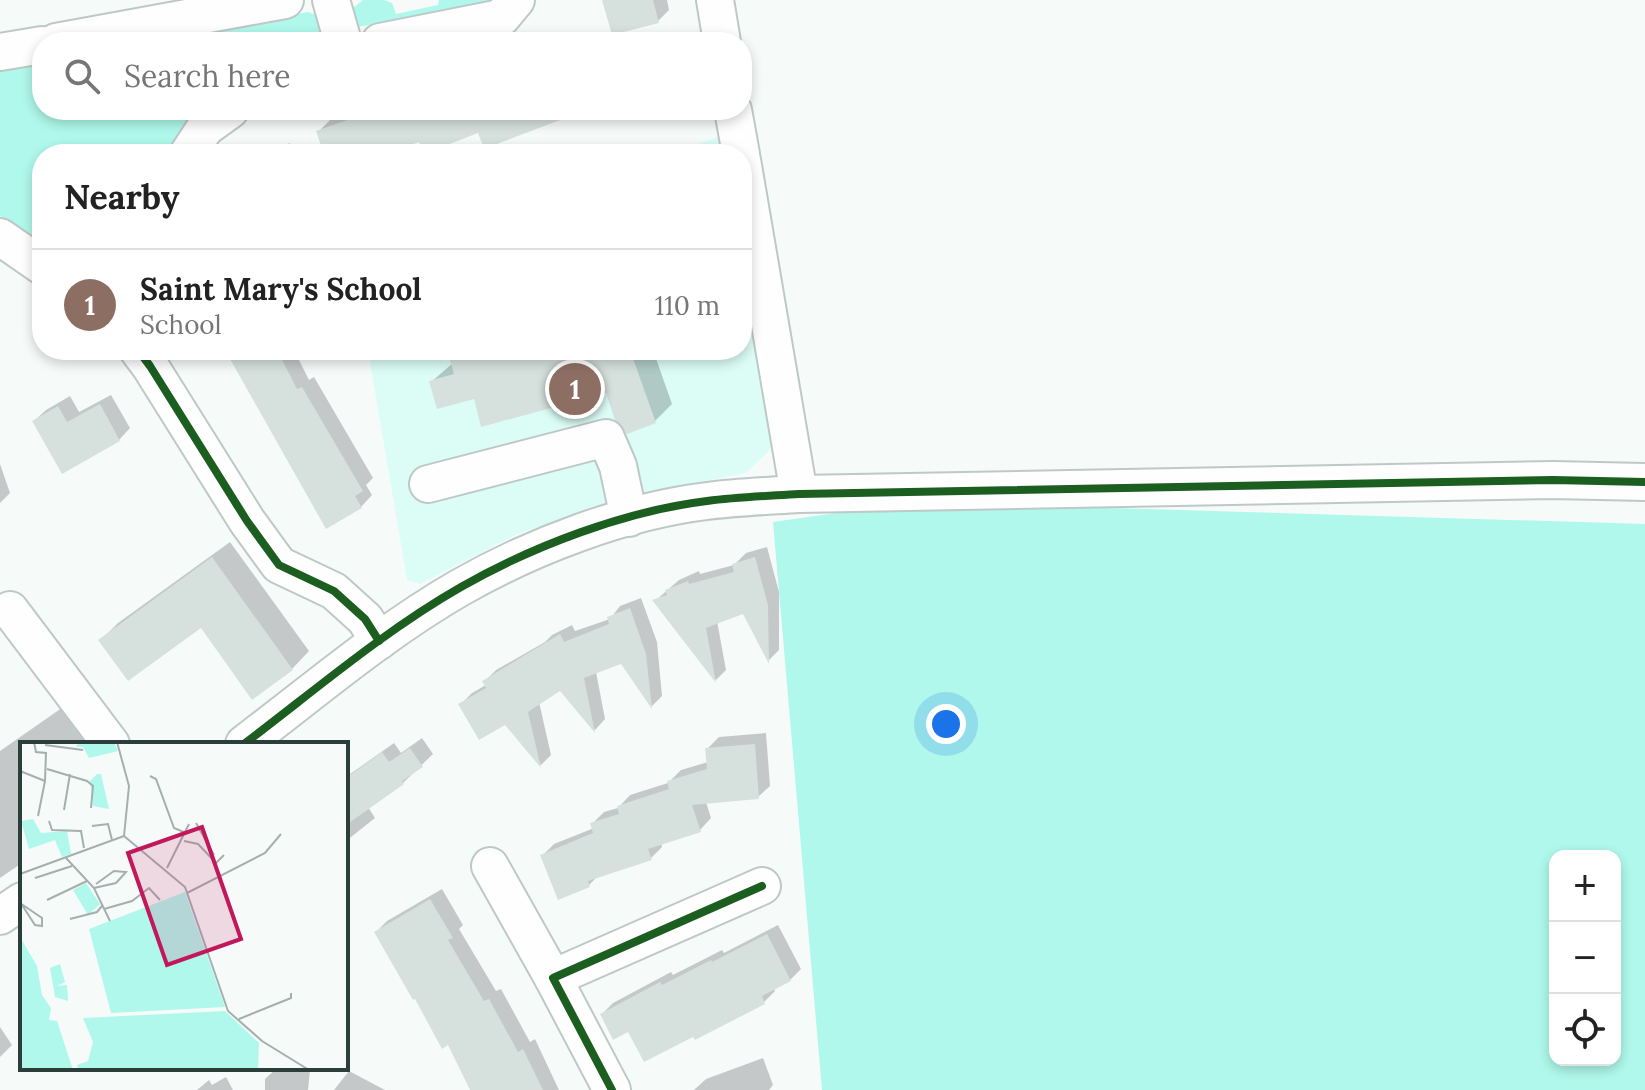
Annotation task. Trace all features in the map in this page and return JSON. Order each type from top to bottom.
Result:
[{"type":"street","points":[[111,32],[285,0]]},
{"type":"street","points":[[331,0],[340,32]]},
{"type":"street","points":[[430,32],[501,18],[516,0]]},
{"type":"street","points":[[715,0],[720,32]]},
{"type":"street","points":[[0,52],[32,47]]},
{"type":"street","points":[[195,144],[205,128],[216,120]]},
{"type":"street","points":[[735,120],[739,144]]},
{"type":"street","points":[[752,219],[799,494]]},
{"type":"street","points":[[1,243],[32,260]]},
{"type":"street","points":[[146,360],[247,521],[279,565],[334,591],[365,619],[379,641]]},
{"type":"street","points":[[428,484],[606,438],[618,466],[629,518]]},
{"type":"street","points":[[247,742],[379,641],[461,587],[554,542],[629,518],[705,501],[799,494],[1537,480],[1645,482]]},
{"type":"street","points":[[10,610],[109,742]]},
{"type":"street","points":[[490,866],[612,1090]]},
{"type":"street","points":[[553,978],[762,886]]},
{"type":"street","points":[[0,916],[20,902]]},
{"type":"shaded area","points":[[729,133],[731,144],[699,144]]},
{"type":"shaded area","points":[[752,261],[782,427],[768,452],[746,473],[665,489],[604,506],[515,535],[420,584],[407,580],[370,360],[752,360]]},
{"type":"green space","points":[[363,0],[392,3],[396,14],[438,5],[439,0],[502,0],[488,9],[355,27],[353,8]]},
{"type":"green space","points":[[308,12],[322,17],[324,32],[191,32]]},
{"type":"green space","points":[[32,60],[32,120],[202,120],[181,144],[32,144],[32,238],[0,216],[0,65]]},
{"type":"green space","points":[[913,502],[1645,524],[1645,1090],[822,1090],[773,522]]},
{"type":"building","points":[[602,0],[653,0],[659,23],[611,32]]},
{"type":"building","points":[[347,120],[560,120],[497,144],[482,144],[478,133],[450,144],[321,144],[316,131]]},
{"type":"building","points":[[231,360],[282,360],[297,389],[302,387],[363,491],[355,496],[362,508],[326,529]]},
{"type":"building","points":[[450,360],[634,360],[656,423],[627,434],[615,420],[606,393],[481,427],[474,399],[437,409],[429,381],[454,374]]},
{"type":"building","points":[[100,404],[120,441],[62,474],[32,421],[58,406],[67,422]]},
{"type":"building","points":[[212,557],[293,670],[252,700],[201,628],[128,681],[98,640]]},
{"type":"building","points":[[755,557],[768,605],[769,664],[743,614],[706,628],[716,683],[652,600],[667,595],[665,590],[688,581],[689,584],[734,572],[732,564]]},
{"type":"building","points":[[630,608],[646,654],[652,709],[621,664],[584,678],[595,733],[560,691],[528,712],[541,768],[505,725],[479,740],[458,704],[486,688],[482,681],[560,634],[564,642],[609,624],[607,617]]},
{"type":"building","points":[[755,744],[759,799],[692,805],[701,832],[648,849],[652,860],[588,881],[590,887],[558,900],[540,855],[593,833],[590,823],[619,814],[617,806],[669,789],[667,781],[707,769],[705,748]]},
{"type":"building","points":[[410,748],[423,767],[348,824],[348,777],[382,752],[389,762]]},
{"type":"building","points":[[430,899],[453,938],[448,940],[484,1001],[489,999],[518,1052],[523,1049],[543,1090],[470,1090],[448,1045],[442,1049],[413,1000],[374,932]]},
{"type":"building","points":[[767,934],[791,981],[762,996],[765,1004],[644,1062],[628,1032],[613,1040],[600,1014],[660,982],[662,985]]},
{"type":"cycle path","points":[[146,360],[247,521],[279,565],[334,591],[365,619],[379,641]]},
{"type":"cycle path","points":[[247,742],[377,642],[461,587],[518,558],[580,532],[676,506],[730,498],[799,494],[1553,480],[1645,482]]},
{"type":"cycle path","points":[[612,1090],[553,978],[762,886]]},
{"type":"place","name":"Saint Mary's School","points":[[575,389]]}]
